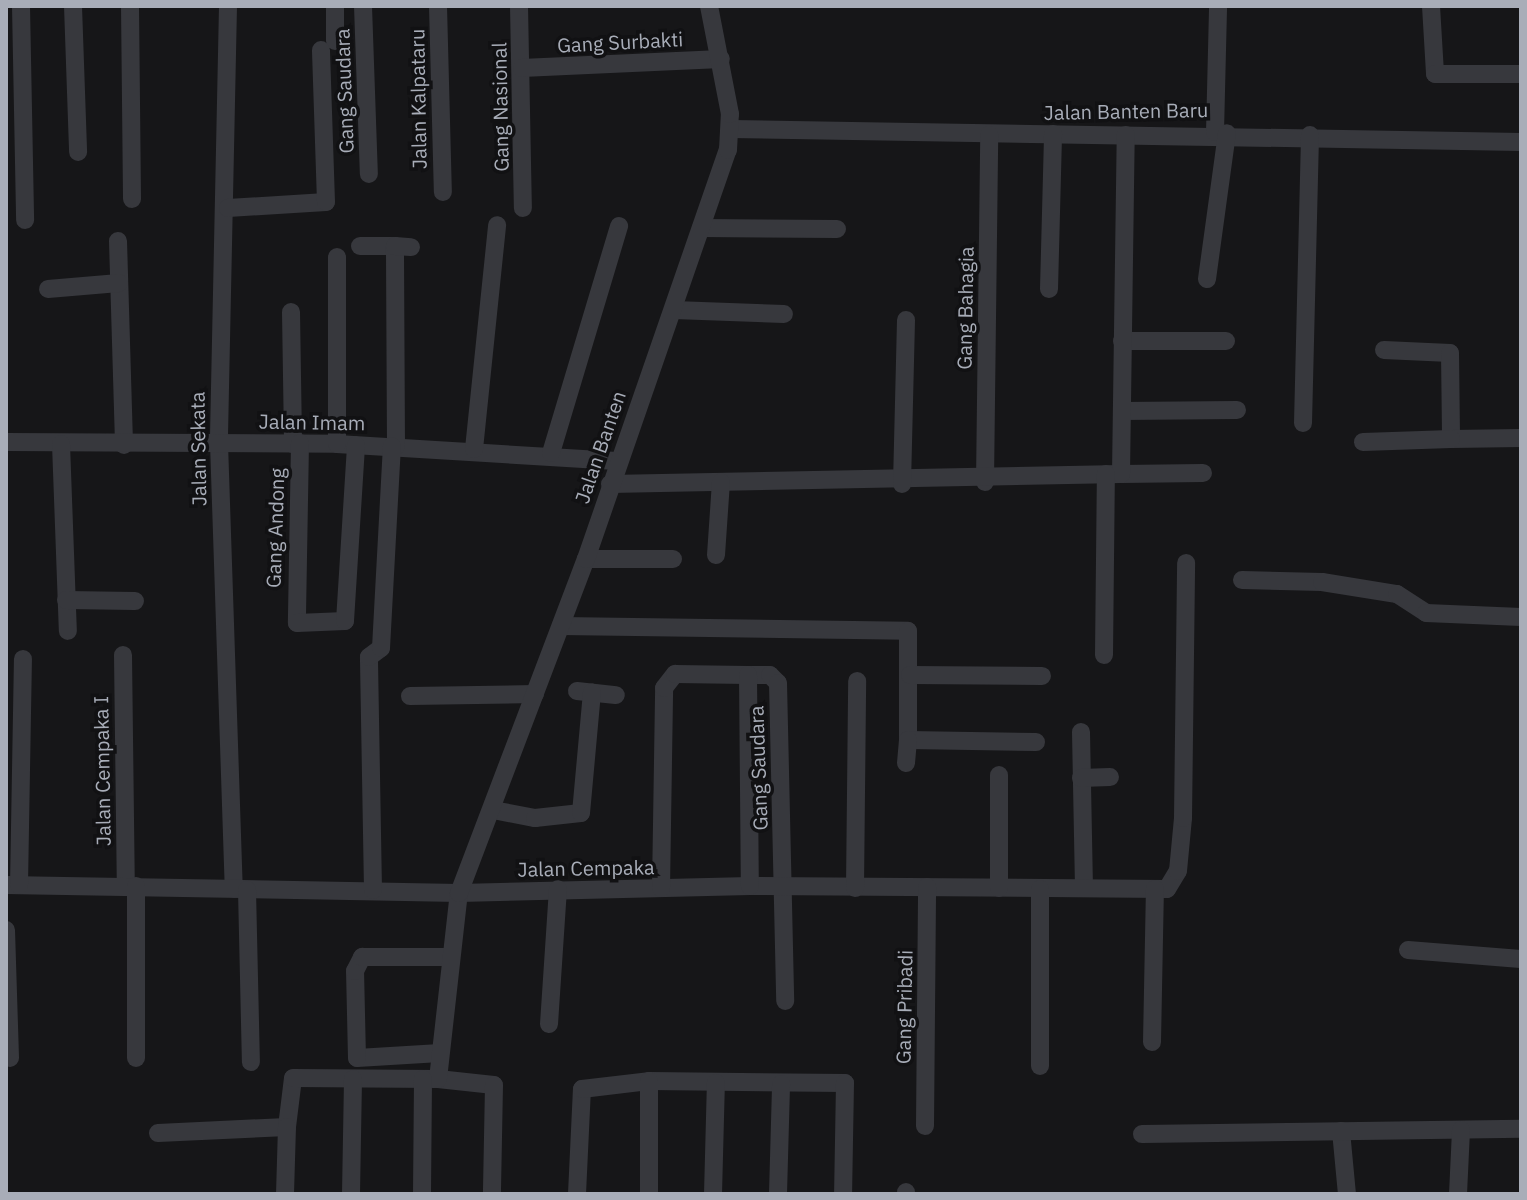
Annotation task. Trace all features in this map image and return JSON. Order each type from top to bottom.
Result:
[{"type":"street","points":[[21,6],[25,220]]},
{"type":"street","points":[[73,6],[78,152]]},
{"type":"street","points":[[130,6],[132,199]]},
{"type":"street","name":"Jalan Sekata","points":[[228,6],[228,208],[219,443],[251,1062]]},
{"type":"street","points":[[228,208],[326,202],[328,46],[335,6]]},
{"type":"street","name":"Gang Saudara","points":[[363,6],[369,174]]},
{"type":"street","name":"Jalan Kalpataru","points":[[438,6],[443,192]]},
{"type":"street","name":"Gang Nasional","points":[[519,6],[523,208]]},
{"type":"street","name":"Jalan Banten","points":[[422,1194],[459,893],[586,559],[616,461],[674,310],[731,129],[721,59],[709,6]]},
{"type":"street","points":[[1207,279],[1221,132],[1218,6]]},
{"type":"street","points":[[1431,6],[1435,74],[1521,74]]},
{"type":"street","name":"Gang Surbakti","points":[[522,68],[721,59]]},
{"type":"street","name":"Jalan Banten Baru","points":[[731,129],[989,135],[1221,132],[1521,142]]},
{"type":"street","points":[[1049,289],[1053,134]]},
{"type":"street","name":"Gang Bahagia","points":[[985,482],[989,135]]},
{"type":"street","points":[[1104,655],[1113,474],[1122,411],[1126,135]]},
{"type":"street","points":[[1303,423],[1310,135]]},
{"type":"street","points":[[474,449],[497,225]]},
{"type":"street","points":[[551,453],[619,226]]},
{"type":"street","points":[[701,228],[837,229]]},
{"type":"street","points":[[118,241],[124,445]]},
{"type":"street","points":[[360,246],[403,247],[381,648],[369,657],[373,890]]},
{"type":"street","points":[[337,257],[337,444]]},
{"type":"street","points":[[48,289],[119,283]]},
{"type":"street","points":[[674,310],[784,314]]},
{"type":"street","name":"Gang Andong","points":[[291,312],[296,443],[293,615],[297,623],[345,621],[356,445]]},
{"type":"street","points":[[902,484],[906,320]]},
{"type":"street","points":[[1122,341],[1226,341]]},
{"type":"street","points":[[1384,350],[1450,353],[1451,439]]},
{"type":"street","points":[[1122,411],[1237,410]]},
{"type":"street","points":[[1363,442],[1521,438]]},
{"type":"street","name":"Jalan Imam","points":[[6,442],[337,444],[551,453],[616,461]]},
{"type":"street","points":[[61,444],[68,631]]},
{"type":"street","points":[[610,484],[902,484],[1203,473]]},
{"type":"street","points":[[716,555],[721,482]]},
{"type":"street","points":[[586,559],[673,559]]},
{"type":"street","points":[[1152,1042],[1161,889],[1178,871],[1182,829],[1186,563]]},
{"type":"street","points":[[1242,580],[1322,582],[1397,594],[1426,613],[1521,617]]},
{"type":"street","points":[[66,600],[135,601]]},
{"type":"street","points":[[561,626],[906,630],[910,675],[906,763]]},
{"type":"street","name":"Jalan Cempaka I","points":[[123,655],[136,1058]]},
{"type":"street","points":[[12,885],[23,659]]},
{"type":"street","points":[[661,888],[665,679],[748,675],[750,886]]},
{"type":"street","name":"Gang Saudara","points":[[748,675],[770,675],[778,683],[784,885]]},
{"type":"street","points":[[910,675],[1042,676]]},
{"type":"street","points":[[855,888],[857,681]]},
{"type":"street","points":[[493,810],[535,818],[581,813],[585,692],[616,695]]},
{"type":"street","points":[[410,696],[535,694]]},
{"type":"street","points":[[1081,732],[1084,888]]},
{"type":"street","points":[[908,740],[1036,742]]},
{"type":"street","points":[[999,775],[999,888]]},
{"type":"street","points":[[1081,778],[1110,777]]},
{"type":"street","name":"Jalan Cempaka","points":[[12,885],[459,893],[784,885],[1161,889]]},
{"type":"street","points":[[784,885],[785,1001]]},
{"type":"street","name":"Gang Pribadi","points":[[925,1126],[927,887]]},
{"type":"street","points":[[549,1024],[558,889]]},
{"type":"street","points":[[1040,889],[1040,1066]]},
{"type":"street","points":[[6,930],[10,1058]]},
{"type":"street","points":[[1408,950],[1521,959]]},
{"type":"street","points":[[451,957],[362,957],[355,971],[357,1058],[436,1069],[494,1085],[492,1194]]},
{"type":"street","points":[[285,1194],[290,1079],[353,1079],[436,1069]]},
{"type":"street","points":[[351,1194],[353,1079]]},
{"type":"street","points":[[649,1081],[649,1194]]},
{"type":"street","points":[[577,1194],[582,1089],[649,1081],[845,1083],[843,1194]]},
{"type":"street","points":[[713,1194],[716,1083]]},
{"type":"street","points":[[778,1194],[781,1084]]},
{"type":"street","points":[[158,1133],[287,1127]]},
{"type":"street","points":[[1142,1134],[1521,1129]]},
{"type":"street","points":[[1458,1194],[1461,1130]]},
{"type":"street","points":[[1341,1131],[1347,1194]]}]
